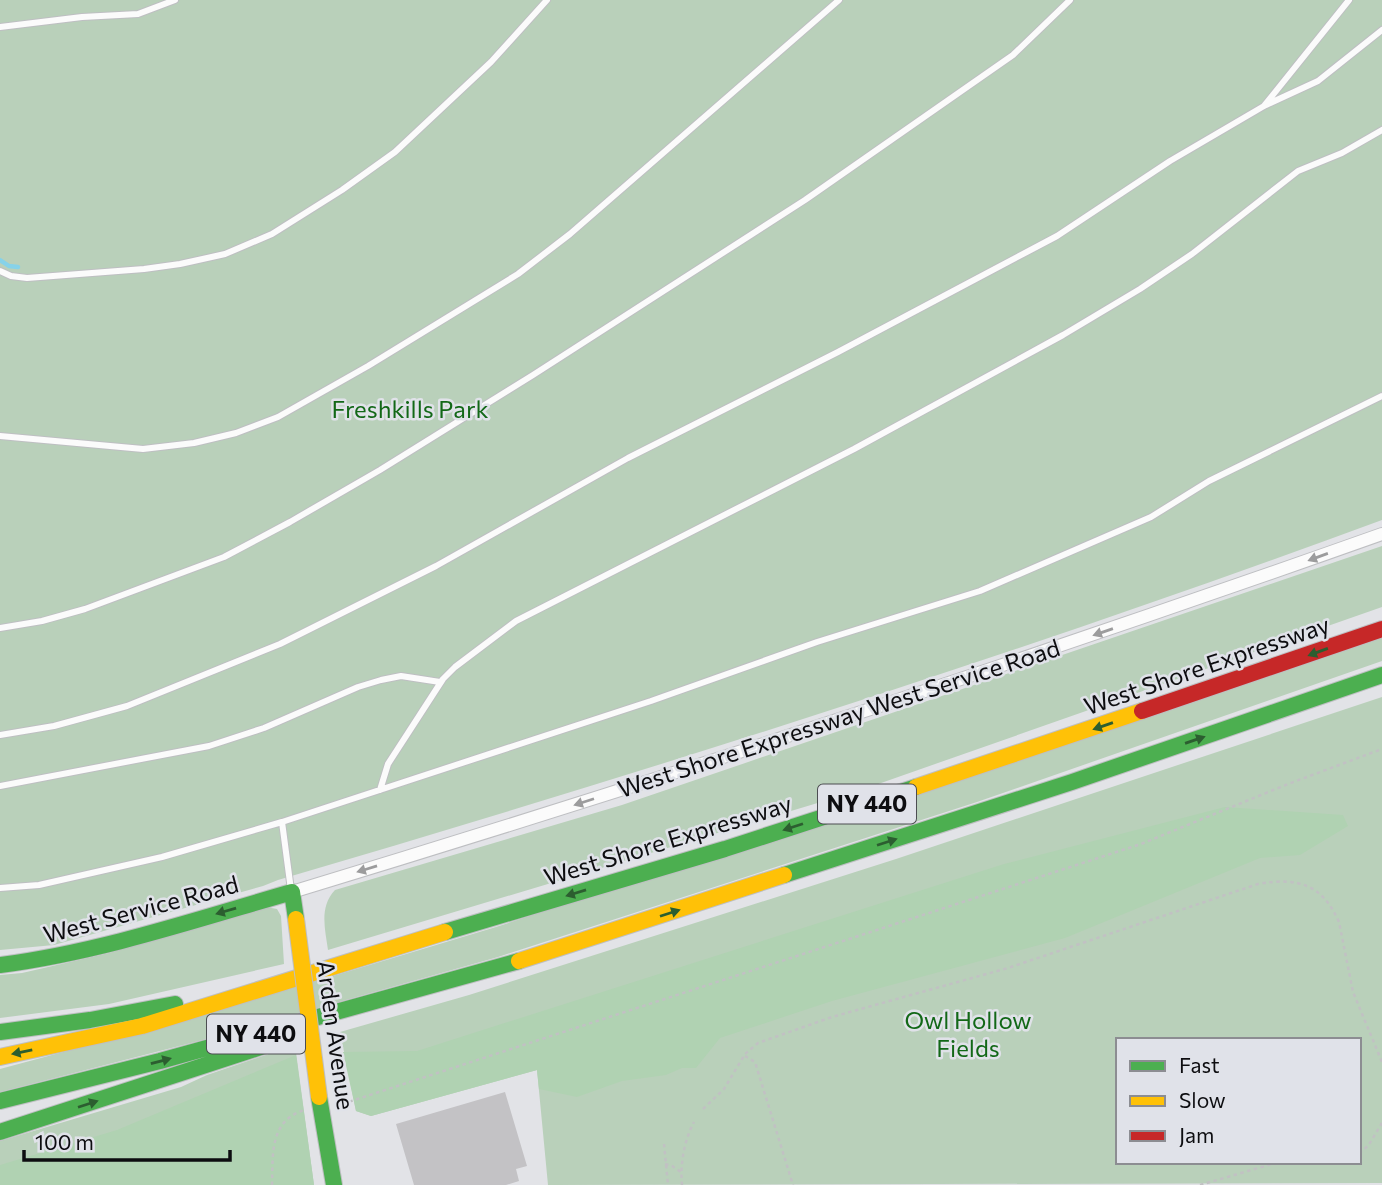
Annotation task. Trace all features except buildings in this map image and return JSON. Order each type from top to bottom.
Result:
[{"type":"main road","name":"West Shore Expressway","points":[[0,1057],[142,1026],[347,961],[725,849],[881,800],[1382,629]]},
{"type":"main road","name":"NY 440","points":[[0,1101],[160,1061],[512,963],[1059,786],[1382,675]]},
{"type":"main road","name":"Arden Avenue","points":[[292,892],[334,1185]]},
{"type":"main road","name":"West Service Road","points":[[0,965],[34,962],[120,942],[292,892]]},
{"type":"main road","points":[[0,1032],[90,1020],[200,999],[347,961]]},
{"type":"main road","points":[[0,1132],[512,963]]},
{"type":"street","name":"West Shore Expressway West Service Road","points":[[292,892],[687,770],[1055,648],[1382,534]]},
{"type":"lane","points":[[0,27],[82,17],[138,14],[174,0]]},
{"type":"lane","points":[[0,271],[27,278],[144,269],[208,259],[256,242],[342,190],[394,152],[491,62],[547,0]]},
{"type":"lane","points":[[0,436],[143,449],[164,448],[236,433],[293,410],[535,262],[839,0]]},
{"type":"lane","points":[[0,628],[63,616],[223,557],[380,470],[805,200],[995,69],[1033,38],[1070,0]]},
{"type":"lane","points":[[1264,106],[1349,0]]},
{"type":"lane","points":[[0,735],[54,726],[139,701],[280,644],[436,566],[628,458],[838,352],[1056,236],[1170,161],[1264,106],[1318,80],[1382,30]]},
{"type":"lane","points":[[380,790],[388,764],[440,682],[454,667],[516,621],[854,449],[1063,335],[1192,254],[1298,171],[1342,153],[1382,130]]},
{"type":"lane","points":[[0,888],[39,885],[162,857],[282,822],[651,701],[817,642],[979,591],[1151,517],[1209,481],[1382,396]]},
{"type":"lane","points":[[0,786],[209,746],[264,728],[358,687],[381,680],[401,676],[440,682]]},
{"type":"lane","points":[[282,822],[292,892]]},
{"type":"path","points":[[272,1185],[274,1140],[283,1124],[302,1110],[1141,844],[1382,748]]},
{"type":"path","points":[[703,1109],[724,1089],[744,1055],[758,1043],[832,1017],[1009,968],[1258,884],[1291,880],[1311,888],[1329,903],[1335,912],[1358,1007],[1382,1062]]},
{"type":"path","points":[[744,1055],[755,1062],[793,1185]]},
{"type":"path","points":[[682,1185],[686,1140],[694,1122]]},
{"type":"path","points":[[1361,1151],[1368,1146],[1382,1123]]},
{"type":"path","points":[[664,1144],[668,1185]]},
{"type":"path","points":[[665,1164],[682,1172]]},
{"type":"path","points":[[1200,1185],[1272,1164]]},
{"type":"green space","name":"Freshkills Park","points":[[0,0],[1382,0],[1382,520],[1109,617],[695,754],[263,886],[54,945],[0,950]]},
{"type":"green space","points":[[1382,546],[1382,607],[864,789],[328,950],[325,911],[335,890],[622,805]]},
{"type":"green space","points":[[1382,636],[1382,661],[977,802],[498,957],[222,1035],[0,1092],[0,1069],[223,1009],[496,927]]},
{"type":"green space","name":"Owl Hollow Fields","points":[[1382,697],[1382,1183],[548,1185],[537,1070],[371,1116],[356,1111],[340,1032],[469,995],[896,859]]},
{"type":"green space","points":[[1225,807],[1343,815],[1348,826],[1300,855],[1260,858],[1065,938],[832,1001],[720,1038],[696,1068],[682,1068],[666,1075],[622,1081],[577,1097],[539,1089],[537,1070],[371,1116],[356,1111],[343,1052],[417,1051],[1004,864]]},
{"type":"green space","points":[[266,907],[277,909],[281,916],[284,964],[109,1004],[0,1018],[0,975],[22,973],[109,953]]},
{"type":"green space","points":[[295,1045],[314,1185],[0,1185],[0,1141],[181,1087],[207,1075]]},
{"type":"green space","points":[[296,1055],[314,1185],[0,1185],[0,1165],[117,1130]]},
{"type":"waterway","points":[[0,260],[9,266],[18,267]]},
{"type":"traffic: fast","points":[[784,875],[1072,782],[1382,675]]},
{"type":"traffic: fast","points":[[445,932],[725,849],[916,787]]},
{"type":"traffic: fast","points":[[0,965],[111,944],[292,892],[296,919]]},
{"type":"traffic: fast","points":[[0,1101],[160,1061],[519,961]]},
{"type":"traffic: fast","points":[[0,1032],[90,1020],[175,1004]]},
{"type":"traffic: fast","points":[[0,1132],[264,1046]]},
{"type":"traffic: fast","points":[[319,1097],[334,1185]]},
{"type":"traffic: slow","points":[[916,787],[1142,711]]},
{"type":"traffic: slow","points":[[519,961],[784,875]]},
{"type":"traffic: slow","points":[[296,919],[319,1097]]},
{"type":"traffic: slow","points":[[0,1057],[142,1026],[445,932]]},
{"type":"traffic: jam","points":[[1142,711],[1382,629]]}]
